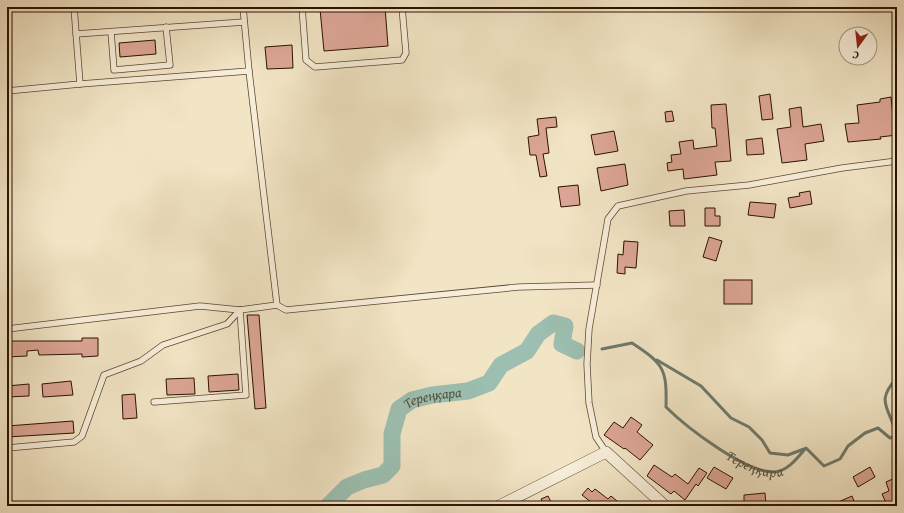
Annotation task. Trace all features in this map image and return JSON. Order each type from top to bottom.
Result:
[{"type":"street","points":[[500,506],[606,452],[665,506]]},
{"type":"lane","points":[[74,7],[80,84]]},
{"type":"lane","points":[[242,7],[277,305]]},
{"type":"lane","points":[[302,7],[306,60],[315,67],[402,60],[406,53],[402,7]]},
{"type":"lane","points":[[76,34],[244,22]]},
{"type":"lane","points":[[111,32],[114,70],[170,65],[166,27]]},
{"type":"lane","points":[[7,92],[80,84],[249,71]]},
{"type":"lane","points":[[606,452],[596,437],[589,403],[587,364],[589,329],[608,219],[618,206],[686,191],[749,185],[842,168],[897,161]]},
{"type":"lane","points":[[7,329],[200,306],[240,310],[277,305],[286,310],[519,287],[597,285]]},
{"type":"lane","points":[[154,402],[246,395],[240,310]]},
{"type":"lane","points":[[7,448],[74,442],[82,436],[104,375],[141,361],[163,345],[226,324],[240,310]]},
{"type":"building","points":[[341,7],[385,7],[388,46],[324,51],[320,9]]},
{"type":"building","points":[[155,40],[156,54],[120,57],[119,43]]},
{"type":"building","points":[[292,45],[293,68],[267,69],[265,47]]},
{"type":"building","points":[[770,94],[773,119],[762,120],[759,96]]},
{"type":"building","points":[[891,97],[893,117],[897,116],[897,135],[880,137],[881,139],[848,142],[845,124],[859,123],[857,105],[880,102],[880,99]]},
{"type":"building","points":[[726,104],[731,161],[715,162],[717,175],[684,179],[683,169],[668,171],[667,163],[672,162],[671,155],[681,154],[679,142],[693,140],[694,149],[717,146],[715,128],[712,128],[711,105]]},
{"type":"building","points":[[801,107],[803,127],[821,124],[824,141],[805,144],[807,160],[782,163],[777,129],[791,127],[789,109]]},
{"type":"building","points":[[672,111],[674,121],[666,122],[665,112]]},
{"type":"building","points":[[556,117],[557,127],[546,128],[549,153],[543,154],[547,176],[540,177],[536,155],[530,155],[528,137],[539,135],[537,119]]},
{"type":"building","points":[[614,131],[618,151],[595,155],[591,135]]},
{"type":"building","points":[[762,138],[764,154],[747,155],[746,140]]},
{"type":"building","points":[[625,164],[628,185],[601,191],[597,168]]},
{"type":"building","points":[[578,185],[580,205],[561,207],[558,187]]},
{"type":"building","points":[[810,191],[812,204],[790,208],[788,198],[800,196],[799,193]]},
{"type":"building","points":[[750,202],[776,204],[774,218],[748,215]]},
{"type":"building","points":[[705,208],[715,208],[715,216],[720,216],[720,226],[705,226]]},
{"type":"building","points":[[684,210],[685,226],[670,226],[669,211]]},
{"type":"building","points":[[709,237],[722,241],[716,261],[703,257]]},
{"type":"building","points":[[624,241],[638,242],[636,268],[625,267],[625,274],[617,273],[618,254],[623,255]]},
{"type":"building","points":[[724,280],[752,280],[752,304],[724,304]]},
{"type":"building","points":[[247,315],[259,315],[266,408],[255,409]]},
{"type":"building","points":[[82,338],[98,338],[98,356],[82,357],[82,354],[39,355],[38,350],[27,351],[27,356],[7,357],[7,341],[82,341]]},
{"type":"building","points":[[238,374],[239,390],[209,392],[208,376]]},
{"type":"building","points":[[194,378],[195,394],[167,395],[166,379]]},
{"type":"building","points":[[71,381],[73,395],[43,397],[42,384]]},
{"type":"building","points":[[29,384],[29,396],[7,397],[7,386]]},
{"type":"building","points":[[135,394],[137,418],[123,419],[122,395]]},
{"type":"building","points":[[631,417],[642,425],[637,432],[653,445],[640,460],[625,448],[624,449],[604,435],[614,422],[623,428]]},
{"type":"building","points":[[73,421],[74,433],[7,437],[7,426]]},
{"type":"building","points":[[654,465],[672,477],[675,474],[688,484],[699,468],[707,473],[698,486],[696,484],[685,500],[674,491],[671,494],[647,476]]},
{"type":"building","points":[[714,467],[733,478],[726,489],[707,478]]},
{"type":"building","points":[[870,467],[875,477],[858,487],[853,477]]},
{"type":"building","points":[[897,477],[897,506],[894,502],[887,505],[882,494],[889,491],[886,482]]},
{"type":"building","points":[[588,488],[592,492],[595,489],[608,499],[611,496],[623,506],[596,506],[582,495]]},
{"type":"building","points":[[765,493],[766,506],[744,506],[744,495]]},
{"type":"building","points":[[548,496],[553,506],[545,506],[541,499]]},
{"type":"building","points":[[852,496],[856,506],[829,506]]},
{"type":"waterway","name":"Тереңқара","points":[[328,506],[347,487],[364,480],[383,475],[392,466],[392,434],[399,409],[412,400],[432,395],[468,391],[489,383],[501,365],[527,351],[538,334],[553,323],[565,326],[562,344],[577,351]]},
{"type":"waterway","name":"Тереңқара","points":[[602,349],[632,343],[643,350],[657,362],[664,376],[666,384],[666,407],[702,437],[733,458],[763,471],[775,472],[784,469],[806,448],[824,466],[840,459],[848,446],[865,433],[878,428],[890,438],[896,436],[885,400],[886,394],[897,378]]},
{"type":"waterway","points":[[657,360],[701,386],[731,418],[749,427],[762,440],[770,453],[788,455],[804,449]]}]
